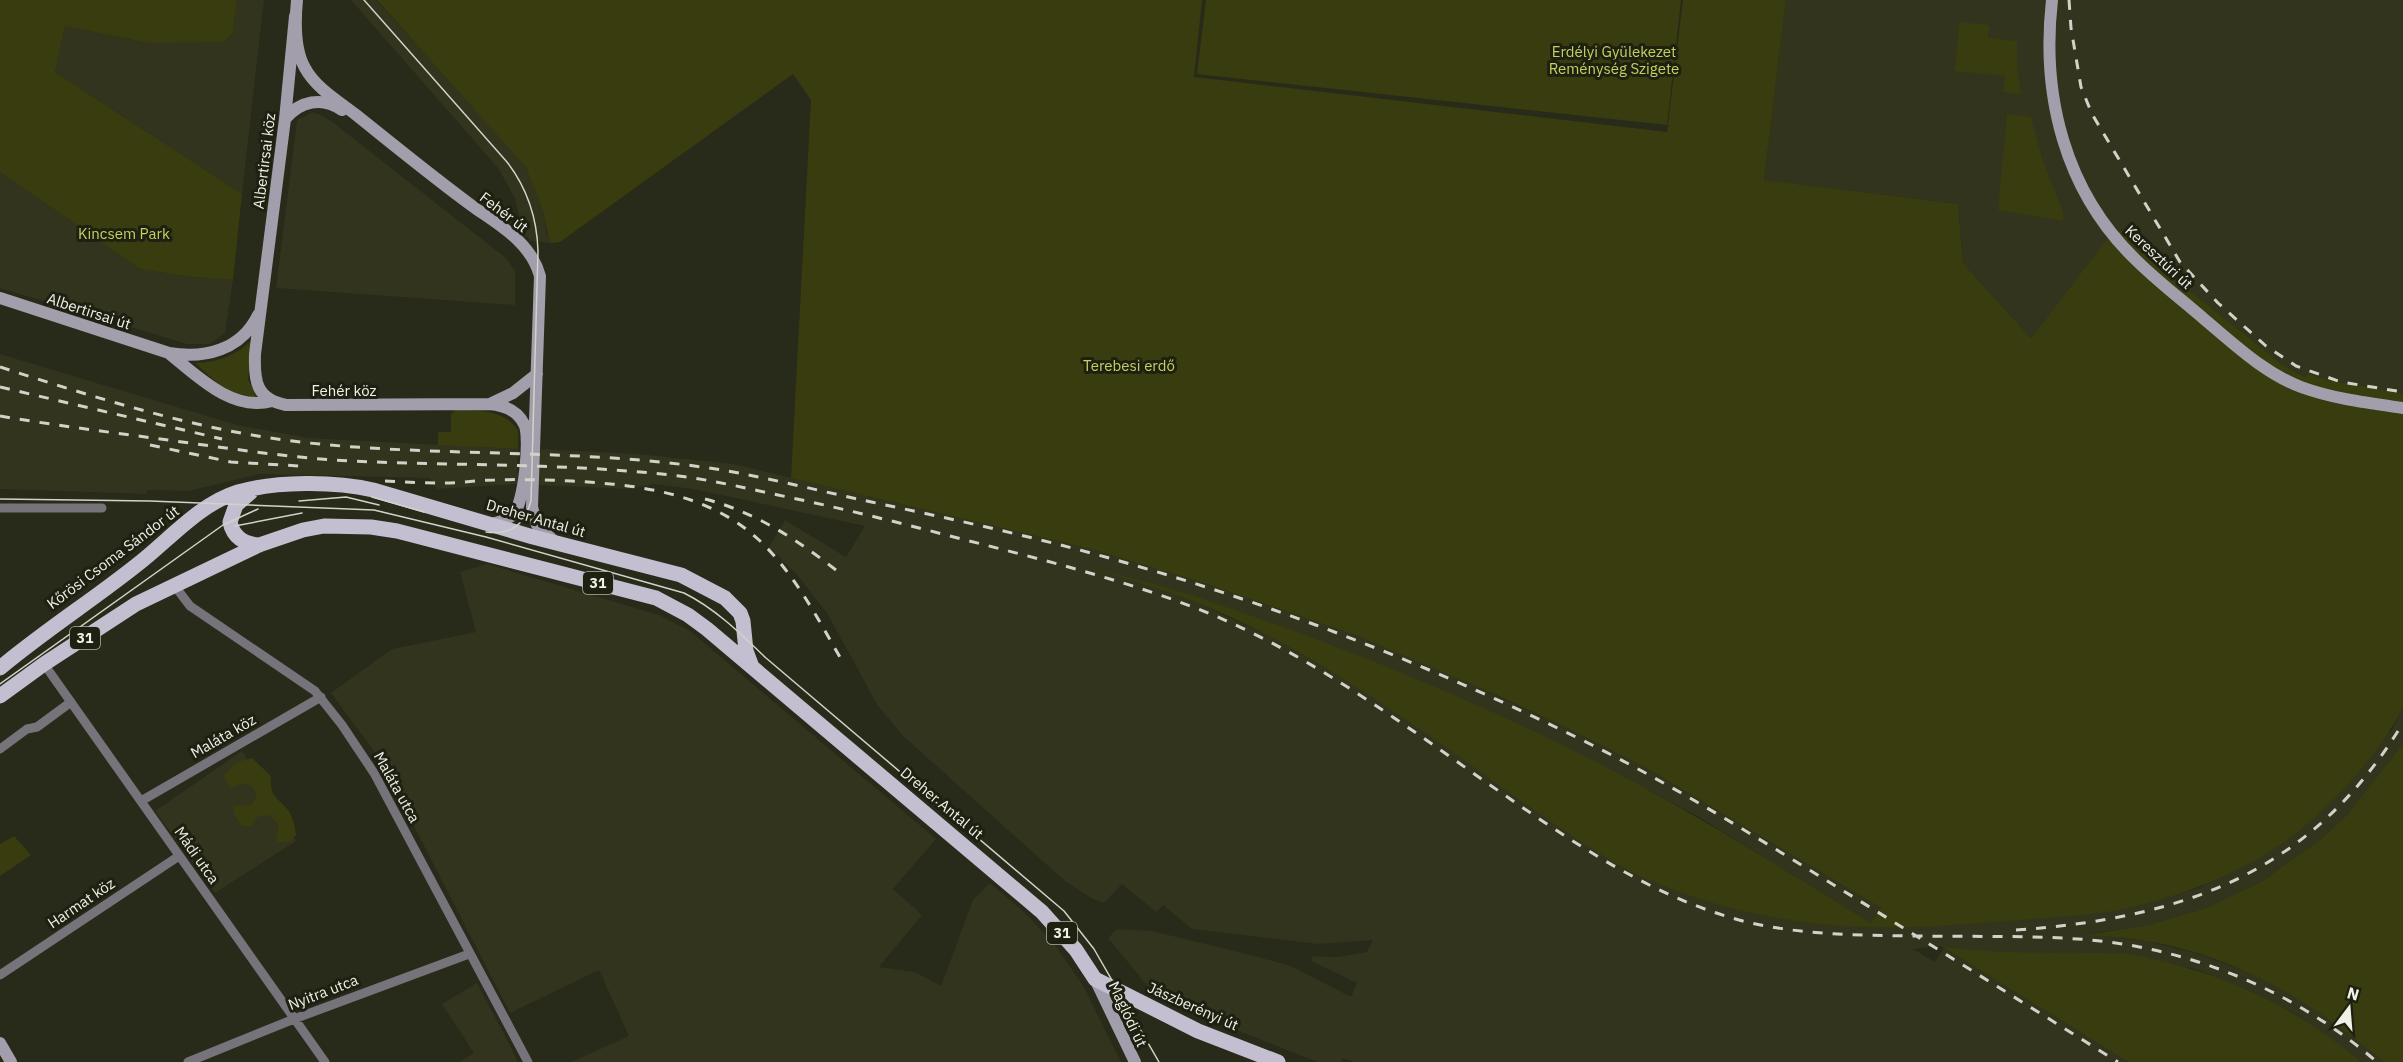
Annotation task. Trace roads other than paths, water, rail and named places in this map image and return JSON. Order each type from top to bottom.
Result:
[{"type":"main road","name":"Fehér út","points":[[297,0],[298,48],[308,73],[327,92],[418,165],[509,232],[533,257],[540,276],[532,507],[537,525],[543,533],[559,544]]},
{"type":"main road","name":"Keresztúri út","points":[[2052,0],[2049,63],[2056,119],[2080,185],[2096,213],[2115,238],[2135,259],[2246,354],[2282,378],[2299,387],[2343,399],[2403,408]]},
{"type":"main road","name":"Albertirsai köz","points":[[272,401],[259,389],[254,373],[296,16]]},
{"type":"main road","name":"Fehér út","points":[[285,119],[299,106],[312,102],[331,104],[392,151],[418,165]]},
{"type":"main road","name":"Albertirsai út","points":[[0,298],[169,353]]},
{"type":"main road","name":"Albertirsai köz","points":[[169,353],[199,356],[235,343],[252,328],[261,309]]},
{"type":"main road","name":"Fehér köz","points":[[169,353],[197,376],[233,398],[251,404],[272,401],[286,405],[489,404],[510,409],[519,416],[526,428],[523,489],[520,505],[513,514],[505,520],[492,524]]},
{"type":"main road","points":[[489,404],[513,393],[537,374]]},
{"type":"main road","name":"Dreher Antal út","points":[[256,488],[320,483],[350,484],[559,544],[681,575],[726,598],[740,613],[743,621]]},
{"type":"main road","points":[[256,488],[236,505],[230,522],[236,536],[244,542],[259,545]]},
{"type":"main road","name":"Kőrösi Csoma Sándor út","points":[[0,668],[58,622],[112,585],[197,516],[221,500],[256,488]]},
{"type":"main road","name":"Dreher Antal út","points":[[259,545],[303,530],[324,526],[371,527],[397,531],[656,598],[688,615],[707,629],[1042,912],[1076,950],[1095,979]]},
{"type":"main road","name":"31","points":[[0,696],[44,664],[136,604],[259,545]]},
{"type":"main road","points":[[707,629],[721,635],[729,634],[736,632],[743,621]]},
{"type":"main road","points":[[743,621],[746,651],[752,667]]},
{"type":"main road","name":"Maglódi út","points":[[1095,979],[1135,1062]]},
{"type":"main road","name":"Jászberényi út","points":[[1095,979],[1198,1031],[1278,1062]]},
{"type":"main road","points":[[0,1043],[11,1062]]},
{"type":"street","points":[[0,508],[102,508]]},
{"type":"street","name":"Maláta utca","points":[[174,585],[190,606],[307,684],[321,697],[374,773],[528,1062]]},
{"type":"street","name":"Mádi utca","points":[[44,664],[325,1062]]},
{"type":"street","name":"Maláta köz","points":[[141,801],[321,697]]},
{"type":"street","points":[[0,749],[27,729],[37,727],[71,702]]},
{"type":"street","name":"Harmat köz","points":[[0,975],[179,856]]},
{"type":"street","name":"Nyitra utca","points":[[188,1062],[294,1018],[469,954]]},
{"type":"tram line","points":[[364,0],[507,162],[530,204],[536,227],[538,251],[531,501],[525,516],[516,527],[503,532],[486,532]]},
{"type":"tram line","points":[[299,501],[346,497],[379,505]]},
{"type":"tram line","points":[[372,497],[424,512]]},
{"type":"tram line","points":[[0,499],[150,501],[374,510],[486,537],[684,593],[728,622],[766,658],[1064,911],[1094,949],[1159,1062]]},
{"type":"tram line","points":[[0,684],[223,525],[258,509]]},
{"type":"tram line","points":[[235,526],[302,513]]},
{"type":"railway","points":[[2069,0],[2071,28],[2081,87],[2092,114],[2180,262],[2218,303],[2266,346],[2296,366],[2341,382],[2403,392]]},
{"type":"railway","points":[[0,367],[152,413],[269,438],[363,448],[632,459],[739,473],[1053,543],[1238,598],[1418,665],[1535,717],[1623,761],[1771,846],[2118,1062]]},
{"type":"railway","points":[[0,387],[222,439]]},
{"type":"railway","points":[[0,416],[307,458],[597,469],[691,478],[843,509],[1042,560],[1133,586],[1193,607],[1237,625],[1279,647],[1360,695],[1595,855],[1650,886],[1708,910],[1760,925],[1826,933],[2069,938],[2130,945],[2207,965],[2244,979],[2313,1015],[2346,1037],[2377,1062]]},
{"type":"railway","points":[[150,445],[231,462],[299,466]]},
{"type":"railway","points":[[385,481],[444,483],[488,480],[572,481],[622,485],[671,494],[694,501],[739,524],[772,553],[804,596],[841,659]]},
{"type":"railway","points":[[705,499],[758,519],[806,548],[836,570]]},
{"type":"railway","points":[[2016,930],[2077,924],[2134,914],[2188,899],[2238,879],[2284,852],[2327,817],[2367,775],[2403,723]]},
{"type":"park label","name":"Erdélyi Gyülekezet Reménység Szigete","points":[[1614,60]]},
{"type":"park label","name":"Kincsem Park","points":[[124,233]]},
{"type":"park label","name":"Terebesi erdő","points":[[1129,365]]}]
